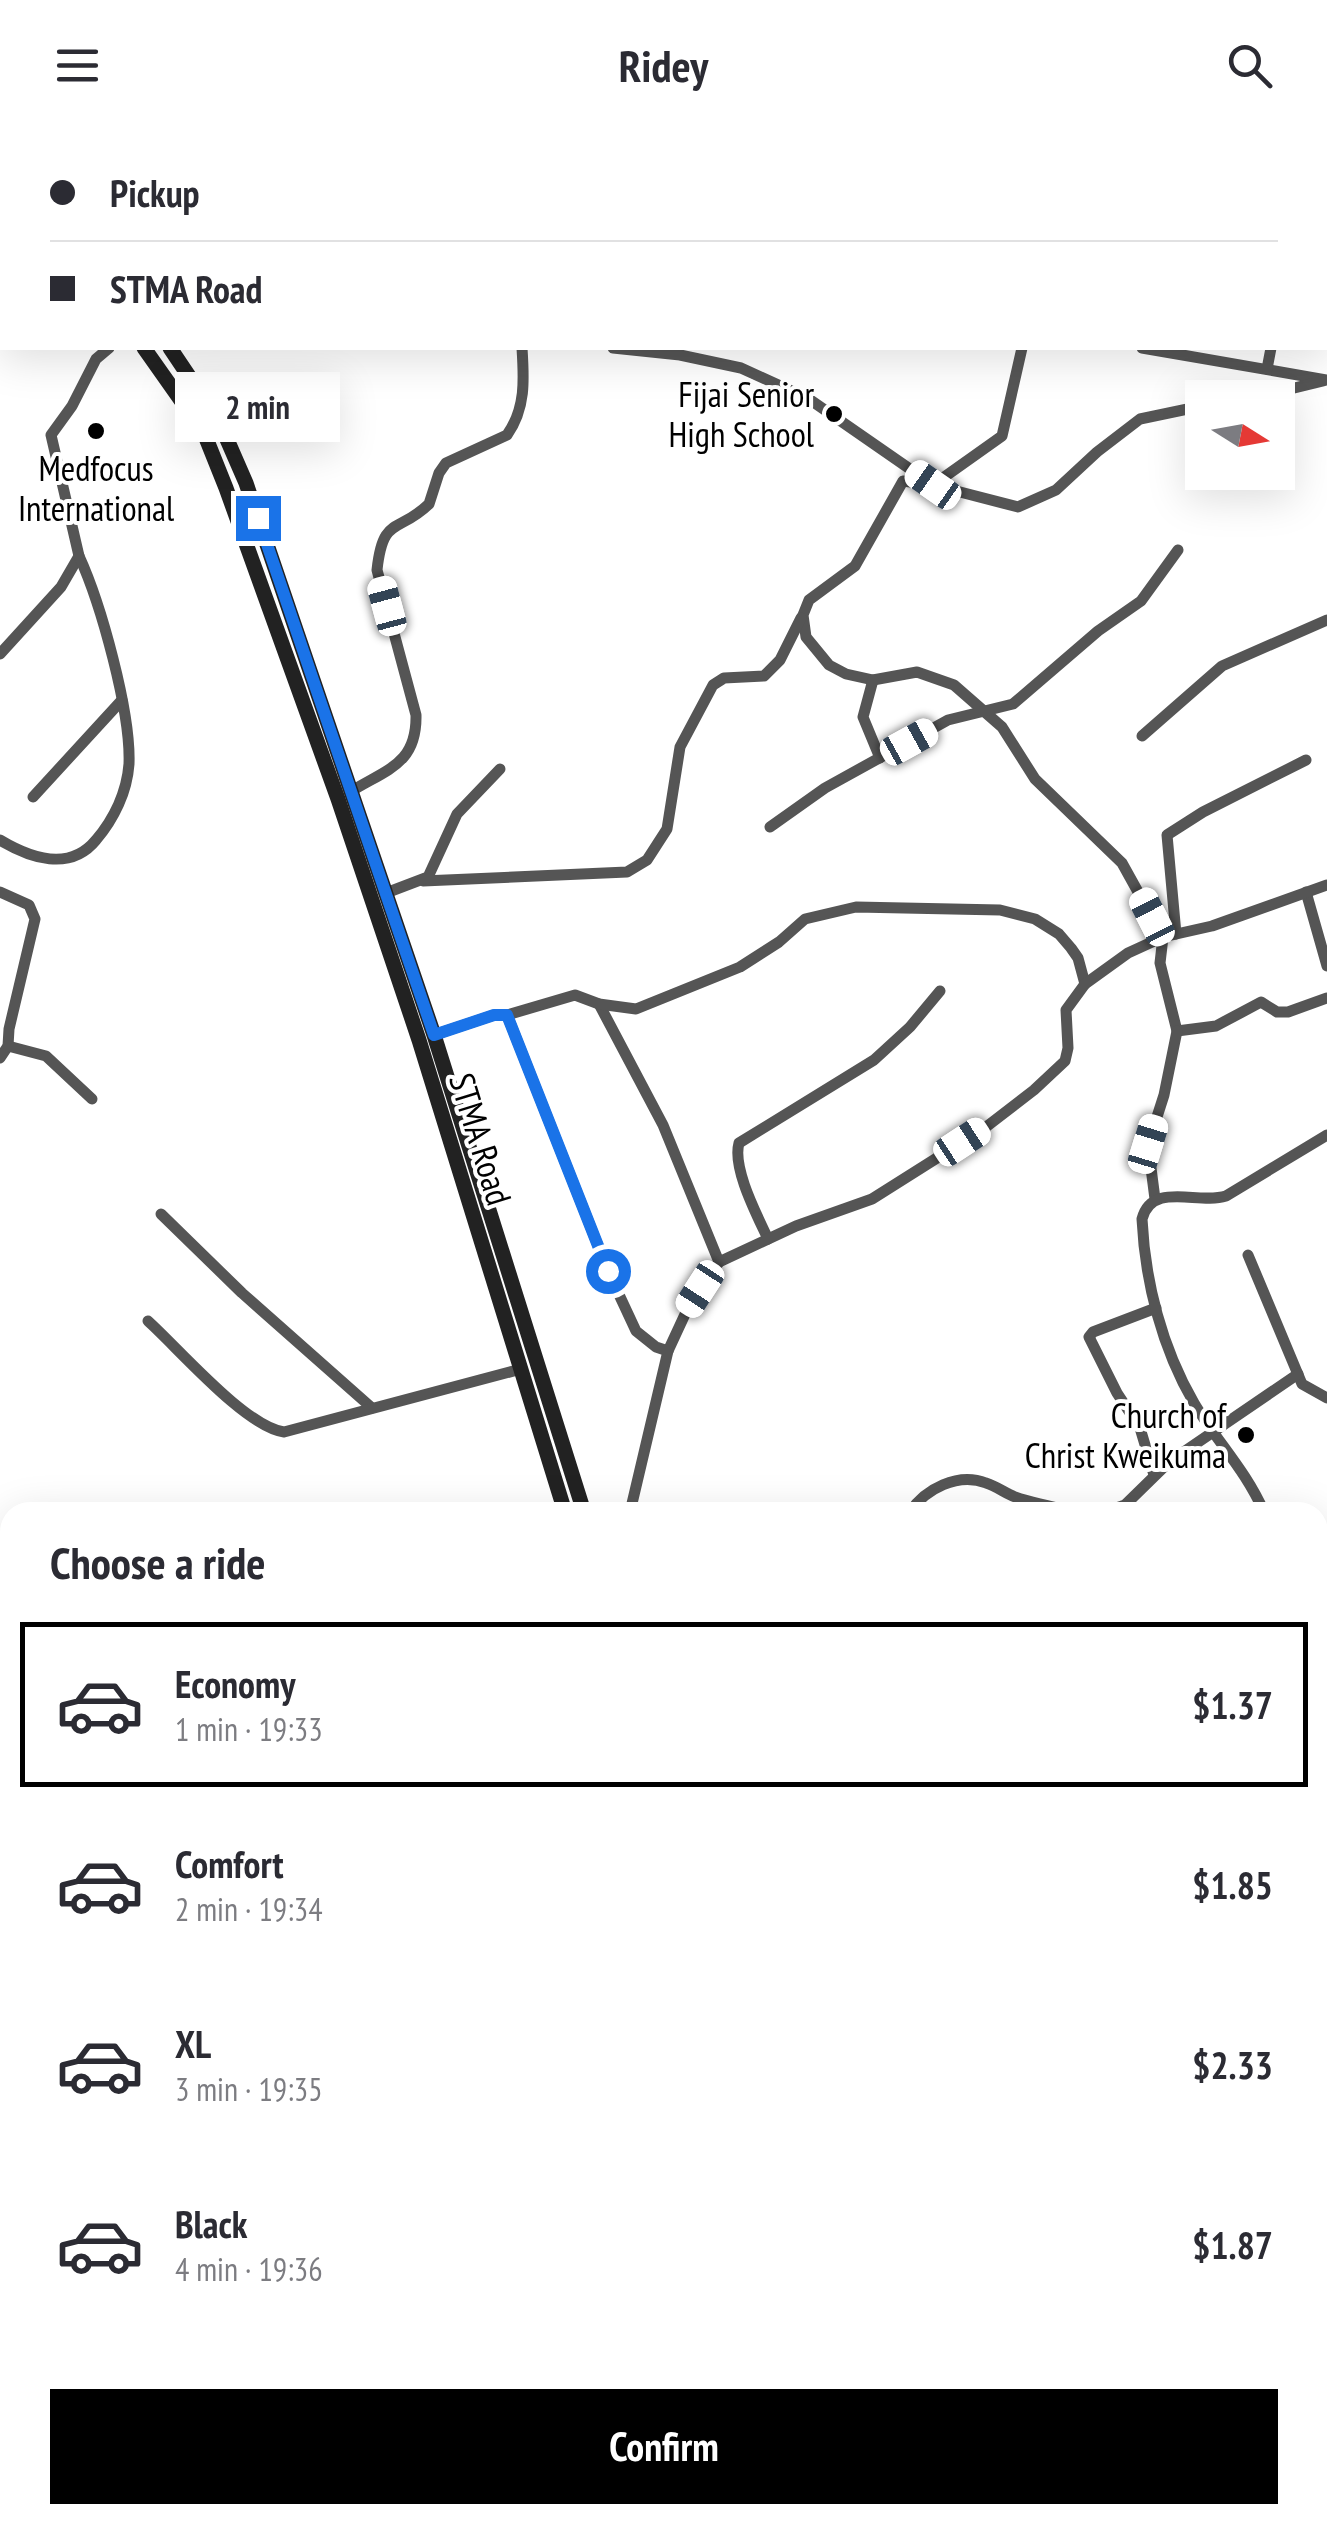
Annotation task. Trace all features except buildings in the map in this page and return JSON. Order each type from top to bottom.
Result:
[{"type":"main road","name":"STMA Road","points":[[145,350],[204,433],[226,488],[338,799],[419,1040],[563,1502]]},
{"type":"main road","name":"STMA Road","points":[[171,350],[219,421],[246,483],[434,1035],[581,1502]]},
{"type":"street","points":[[0,840],[50,860],[67,860],[90,848],[117,810],[129,767],[128,725],[88,576],[79,556],[51,435],[72,406],[96,359],[107,350]]},
{"type":"street","points":[[350,792],[401,760],[412,749],[417,736],[416,715],[378,570],[380,548],[390,527],[429,504],[439,472],[446,463],[507,435],[512,429],[525,388],[522,350]]},
{"type":"street","points":[[635,350],[680,354],[741,368],[808,399],[933,485]]},
{"type":"street","points":[[933,485],[1002,436],[1022,350]]},
{"type":"street","points":[[1154,350],[1327,380],[1295,388]]},
{"type":"street","points":[[1266,369],[1271,350]]},
{"type":"street","points":[[423,880],[628,872],[647,860],[668,829],[680,747],[713,685],[724,678],[764,676],[780,660],[809,600],[855,566],[903,481],[1018,507],[1056,490],[1140,419],[1185,410]]},
{"type":"street","points":[[770,827],[825,788],[948,720],[1013,704],[1098,630],[1141,601],[1178,550]]},
{"type":"street","points":[[0,654],[61,587],[79,556]]},
{"type":"street","points":[[809,600],[803,615],[804,629],[817,653],[829,665],[846,674],[874,680],[916,672],[954,685],[1002,728],[1035,779],[1122,863],[1163,937],[1160,963],[1177,1032],[1164,1096],[1148,1144],[1154,1200]]},
{"type":"street","points":[[1142,736],[1222,666],[1327,620]]},
{"type":"street","points":[[874,680],[864,717],[880,758]]},
{"type":"street","points":[[33,797],[122,700]]},
{"type":"street","points":[[1176,934],[1167,835],[1203,812],[1306,760]]},
{"type":"street","points":[[386,893],[428,877],[457,814],[500,769]]},
{"type":"street","points":[[632,1502],[668,1351],[687,1310],[719,1262],[872,1198],[986,1127],[1064,1061],[1068,1048],[1066,1010],[1084,984],[1128,953],[1163,937],[1212,926],[1327,885]]},
{"type":"street","points":[[0,892],[28,905],[36,919],[8,1046],[0,1058]]},
{"type":"street","points":[[1306,892],[1327,966]]},
{"type":"street","points":[[434,1035],[575,995],[599,1004],[636,1009],[740,967],[805,920],[856,907],[1000,910],[1034,919],[1065,940],[1078,958],[1084,984]]},
{"type":"street","points":[[768,1239],[737,1156],[739,1143],[874,1060],[910,1027],[940,991]]},
{"type":"street","points":[[1177,1032],[1216,1026],[1261,1002],[1277,1012],[1288,1012],[1327,998]]},
{"type":"street","points":[[599,1004],[663,1125],[719,1262]]},
{"type":"street","points":[[507,1015],[608,1271],[636,1331],[668,1351]]},
{"type":"street","points":[[8,1046],[46,1056],[92,1099]]},
{"type":"street","points":[[1259,1502],[1244,1470],[1212,1430],[1175,1364],[1156,1308],[1142,1219],[1145,1207],[1154,1200],[1214,1200],[1226,1196],[1327,1135]]},
{"type":"street","points":[[161,1214],[242,1293],[372,1408]]},
{"type":"street","points":[[1248,1255],[1302,1384],[1327,1398]]},
{"type":"street","points":[[1154,1475],[1140,1428],[1117,1393],[1089,1336],[1156,1308]]},
{"type":"street","points":[[148,1322],[240,1410],[270,1430],[284,1432],[522,1369]]},
{"type":"street","points":[[1128,1502],[1154,1475],[1212,1430],[1298,1374]]},
{"type":"street","points":[[916,1502],[952,1482],[978,1480],[1036,1502]]},
{"type":"place","name":"Fijai Senior High School","points":[[834,414]]},
{"type":"place","name":"Medfocus International","points":[[96,431]]},
{"type":"place","name":"Church of Christ Kweikuma","points":[[1246,1435]]},
{"type":"route","points":[[258,518],[434,1035],[494,1015],[507,1015],[608,1271]]}]
